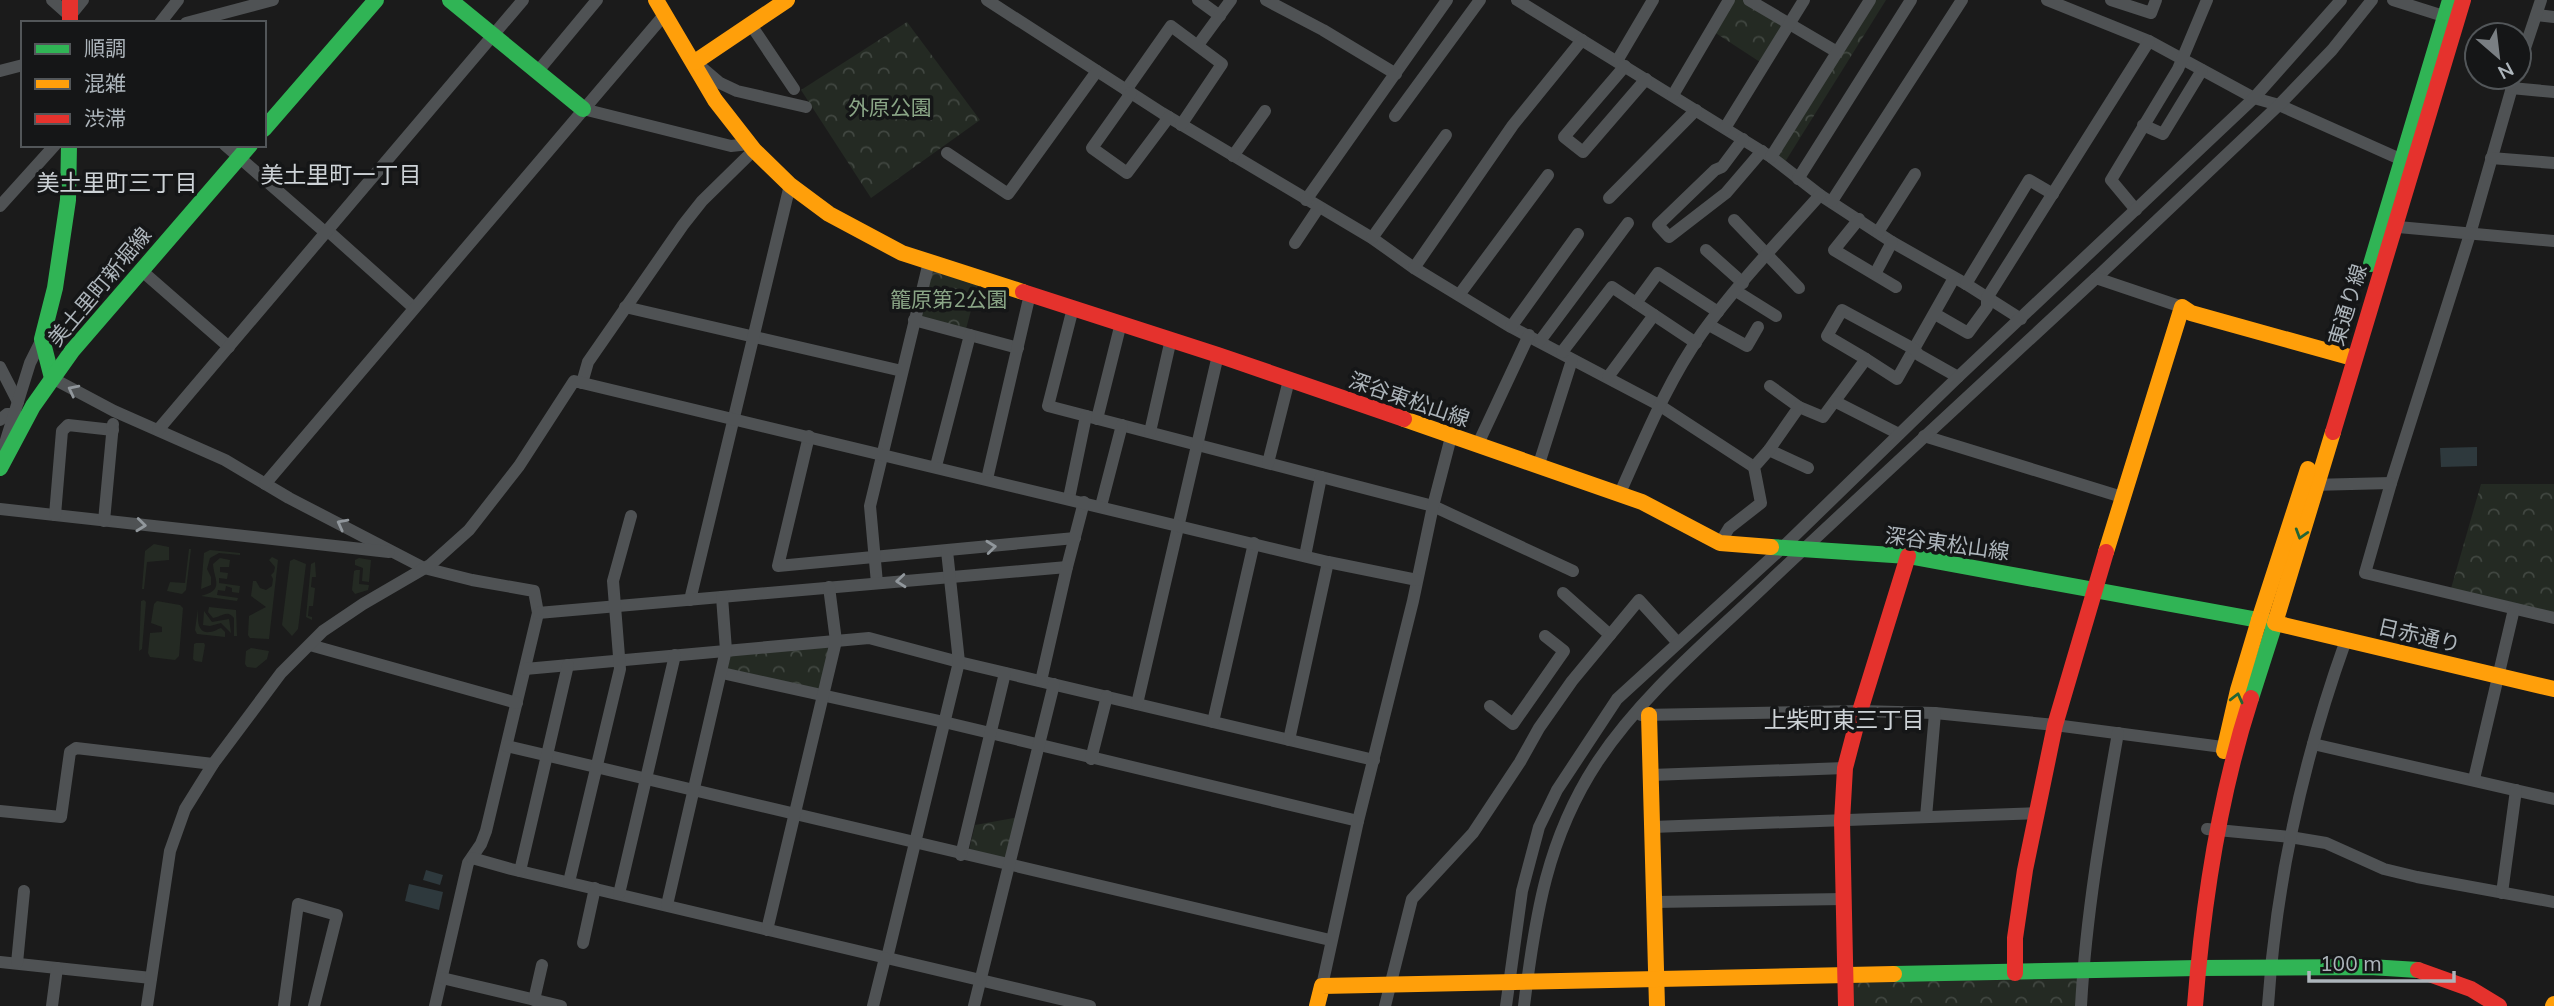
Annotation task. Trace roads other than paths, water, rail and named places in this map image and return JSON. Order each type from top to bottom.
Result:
[{"type":"street","points":[[52,0],[70,13],[83,0]]},
{"type":"street","points":[[162,21],[178,0]]},
{"type":"street","points":[[194,21],[273,0]]},
{"type":"street","points":[[266,127],[376,0]]},
{"type":"street","points":[[450,0],[583,109],[731,146],[752,147]]},
{"type":"street","points":[[158,430],[523,0]]},
{"type":"street","points":[[538,71],[597,0]]},
{"type":"street","points":[[787,0],[695,62],[720,83],[737,91],[806,107]]},
{"type":"street","points":[[987,0],[1181,125],[1372,238],[1414,268],[1511,327],[1659,405],[1754,467],[1761,503],[1729,528],[1720,543]]},
{"type":"street","points":[[1198,0],[1220,16]]},
{"type":"street","points":[[1198,45],[1231,0]]},
{"type":"street","points":[[1266,0],[1323,30],[1393,77],[1410,95]]},
{"type":"street","points":[[1306,200],[1447,0]]},
{"type":"street","points":[[1395,116],[1480,0]]},
{"type":"street","points":[[1517,0],[1743,139],[1892,242],[2021,319]]},
{"type":"street","points":[[1646,79],[1583,152],[1564,137],[1621,63],[1653,0]]},
{"type":"street","points":[[1672,95],[1729,0]]},
{"type":"street","points":[[1749,0],[1837,52]]},
{"type":"street","points":[[1725,128],[1804,0]]},
{"type":"street","points":[[1743,139],[1722,167],[1715,170],[1658,225],[1669,237],[1726,193],[1766,154],[1870,0]]},
{"type":"street","points":[[1798,179],[1911,0]]},
{"type":"street","points":[[1619,495],[1659,405],[1709,324],[1767,256],[1826,198],[1962,0]]},
{"type":"street","points":[[2047,0],[2149,41],[2254,98],[2279,106],[2408,162]]},
{"type":"street","points":[[2097,21],[2108,0],[2151,13],[2156,0]]},
{"type":"street","points":[[2136,210],[2111,180],[2181,60],[2207,0]]},
{"type":"street","points":[[1506,1006],[1522,891],[1539,827],[1557,790],[1617,699],[1781,549],[1958,377],[2254,98],[2342,0]]},
{"type":"street","points":[[1524,1006],[1534,925],[1549,862],[1568,817],[1598,761],[1642,715],[1669,678],[1924,436],[2279,106],[2332,50],[2372,0]]},
{"type":"street","points":[[2393,0],[2451,18]]},
{"type":"street","name":"東通り線","points":[[2450,0],[2451,18]]},
{"type":"street","name":"東通り線","points":[[2267,622],[2451,18],[2463,0]]},
{"type":"street","points":[[2533,26],[2541,0]]},
{"type":"street","points":[[265,484],[583,109],[660,7]]},
{"type":"street","name":"深谷東松山線","points":[[660,7],[695,62],[715,100],[752,147],[790,185],[829,214],[902,253],[1218,355],[1642,502],[1720,543],[1908,556],[2267,622]]},
{"type":"street","points":[[2537,15],[2554,16]]},
{"type":"street","points":[[751,24],[794,89]]},
{"type":"street","points":[[1169,117],[1127,173],[1092,148],[1171,26],[1222,64],[1181,125]]},
{"type":"street","points":[[1414,268],[1513,125],[1582,40]]},
{"type":"street","points":[[1935,314],[1968,333],[1987,307],[1987,298],[2149,41]]},
{"type":"street","points":[[0,71],[21,66]]},
{"type":"street","points":[[2143,125],[2162,134],[2202,70]]},
{"type":"street","points":[[947,153],[1008,194],[1097,71]]},
{"type":"street","points":[[2533,87],[2554,92]]},
{"type":"street","points":[[2511,91],[2470,234],[2365,573],[2554,618]]},
{"type":"street","points":[[1609,198],[1696,110]]},
{"type":"street","points":[[1233,156],[1265,111]]},
{"type":"street","points":[[1372,238],[1446,135]]},
{"type":"street","points":[[0,206],[53,147]]},
{"type":"street","points":[[2,464],[6,440],[30,363],[43,339],[55,288],[68,200],[69,147]]},
{"type":"street","points":[[582,383],[588,362],[662,252],[696,209],[752,147]]},
{"type":"street","points":[[245,151],[327,232],[414,308]]},
{"type":"street","name":"美土里町新堀線","points":[[2,464],[33,406],[72,351],[245,151]]},
{"type":"street","points":[[2491,158],[2554,163]]},
{"type":"street","points":[[1878,232],[1914,174]]},
{"type":"street","points":[[1459,295],[1548,176]]},
{"type":"street","points":[[1958,377],[1919,355],[1914,349],[1842,310],[1828,336],[1897,379],[1914,349],[1935,314],[2029,180],[2053,194]]},
{"type":"street","points":[[690,600],[790,185]]},
{"type":"street","points":[[1295,243],[1319,207]]},
{"type":"street","points":[[1859,219],[1834,250],[1896,286]]},
{"type":"street","points":[[1734,220],[1799,288]]},
{"type":"street","points":[[1477,446],[1534,338],[1628,223]]},
{"type":"street","points":[[2388,226],[2554,241]]},
{"type":"street","points":[[1511,327],[1578,234]]},
{"type":"street","points":[[1875,274],[1892,242]]},
{"type":"street","points":[[1706,250],[1740,287],[1776,316]]},
{"type":"street","points":[[877,583],[870,506],[929,262]]},
{"type":"street","points":[[142,271],[229,347]]},
{"type":"street","points":[[1636,303],[1658,273],[1718,312]]},
{"type":"street","points":[[2096,278],[2182,307],[2191,313],[2348,356]]},
{"type":"street","points":[[1538,467],[1567,356],[1612,287],[1696,343]]},
{"type":"street","points":[[987,479],[1030,294]]},
{"type":"street","points":[[625,307],[902,371]]},
{"type":"street","points":[[2015,973],[2019,907],[2055,725],[2122,497],[2182,307]]},
{"type":"street","points":[[1073,308],[1048,406],[1433,506],[1573,571]]},
{"type":"street","points":[[1608,377],[1654,315]]},
{"type":"street","points":[[914,320],[1018,348]]},
{"type":"street","points":[[1069,498],[1121,323]]},
{"type":"street","points":[[1709,324],[1747,346],[1758,327]]},
{"type":"street","points":[[936,466],[970,335]]},
{"type":"street","points":[[43,339],[52,378],[114,411],[213,453],[374,547]]},
{"type":"street","points":[[1150,432],[1171,340]]},
{"type":"street","points":[[1137,704],[1218,355]]},
{"type":"street","points":[[1770,386],[1799,407],[1823,417],[1866,359]]},
{"type":"street","points":[[0,367],[17,408]]},
{"type":"street","points":[[1268,463],[1289,380]]},
{"type":"street","points":[[147,1006],[170,851],[185,809],[213,764],[281,673],[323,631],[424,568],[469,530],[494,500],[574,381],[1328,562],[1417,580]]},
{"type":"street","points":[[1836,402],[1899,434]]},
{"type":"street","points":[[1754,467],[1799,407]]},
{"type":"street","points":[[0,420],[17,408]]},
{"type":"street","points":[[104,521],[114,411]]},
{"type":"street","points":[[55,515],[62,431],[68,425],[113,430]]},
{"type":"street","points":[[1101,506],[1122,425]]},
{"type":"street","points":[[809,436],[778,566],[1074,538]]},
{"type":"street","points":[[1924,436],[2122,497]]},
{"type":"street","points":[[1317,1006],[1358,821],[1451,438]]},
{"type":"street","points":[[1769,450],[1808,468]]},
{"type":"street","points":[[1306,556],[1321,477]]},
{"type":"street","points":[[2309,485],[2391,483]]},
{"type":"street","points":[[974,1006],[1040,747],[1067,567],[1084,502]]},
{"type":"street","points":[[0,509],[374,547],[394,552],[424,568],[534,591],[538,613],[507,746],[486,831],[468,863],[435,1006]]},
{"type":"street","points":[[569,882],[621,661],[613,581],[631,516]]},
{"type":"street","points":[[1213,722],[1254,543]]},
{"type":"street","points":[[873,1006],[959,662],[947,551]]},
{"type":"street","points":[[1846,1006],[1842,821],[1845,768],[1908,556]]},
{"type":"street","points":[[1289,740],[1328,562]]},
{"type":"street","points":[[538,613],[1067,567]]},
{"type":"street","points":[[767,930],[836,641],[829,587]]},
{"type":"street","points":[[1563,593],[1610,635]]},
{"type":"street","points":[[667,905],[722,673],[726,650],[722,597]]},
{"type":"street","points":[[1385,1006],[1412,899],[1473,833],[1572,681],[1639,600],[1678,643]]},
{"type":"street","points":[[2474,779],[2514,609]]},
{"type":"street","points":[[2183,1006],[2206,889],[2212,829],[2230,748],[2267,622]]},
{"type":"street","name":"日赤通り","points":[[2267,622],[2554,689]]},
{"type":"street","points":[[1513,724],[1564,651],[1545,636]]},
{"type":"street","points":[[525,669],[836,641],[880,640],[959,662],[1374,760]]},
{"type":"street","points":[[2268,1006],[2270,968],[2290,837],[2313,744],[2346,640]]},
{"type":"street","points":[[310,645],[517,703]]},
{"type":"street","points":[[618,894],[675,655]]},
{"type":"street","points":[[520,871],[568,665]]},
{"type":"street","points":[[722,673],[1358,821]]},
{"type":"street","points":[[961,855],[1005,673]]},
{"type":"street","points":[[1091,759],[1107,696]]},
{"type":"street","points":[[1490,706],[1534,737]]},
{"type":"street","points":[[1642,715],[1860,711],[1935,713],[2055,725],[2230,748]]},
{"type":"street","points":[[1926,817],[1935,713]]},
{"type":"street","points":[[1642,715],[1651,775],[1657,1006]]},
{"type":"street","points":[[2081,1006],[2100,833],[2118,733]]},
{"type":"street","points":[[2313,744],[2554,799]]},
{"type":"street","points":[[507,746],[1331,940]]},
{"type":"street","points":[[0,811],[61,817],[70,752],[76,748],[213,764]]},
{"type":"street","points":[[1651,775],[1845,768]]},
{"type":"street","points":[[2502,893],[2516,790]]},
{"type":"street","points":[[1652,827],[2038,813]]},
{"type":"street","points":[[2212,829],[2326,843],[2384,869],[2554,902]]},
{"type":"street","points":[[472,858],[1090,1006]]},
{"type":"street","points":[[583,943],[595,888]]},
{"type":"street","points":[[17,963],[24,891]]},
{"type":"street","points":[[1654,902],[1844,899]]},
{"type":"street","points":[[284,1006],[298,904],[337,915],[314,1006]]},
{"type":"street","points":[[0,962],[151,978]]},
{"type":"street","points":[[534,1000],[542,965]]},
{"type":"street","points":[[52,1006],[57,968]]},
{"type":"street","points":[[2192,968],[2195,1006]]},
{"type":"street","points":[[1322,986],[2192,968],[2411,968],[2455,981],[2499,1006]]},
{"type":"street","points":[[442,978],[561,1006]]},
{"type":"district","name":"美土里町一丁目","points":[[341,175]]},
{"type":"district","name":"美土里町三丁目","points":[[117,183]]},
{"type":"district","name":"上柴町東三丁目","points":[[1844,720]]},
{"type":"park label","name":"外原公園","points":[[890,108]]},
{"type":"park label","name":"籠原第2公園","points":[[949,300]]}]
